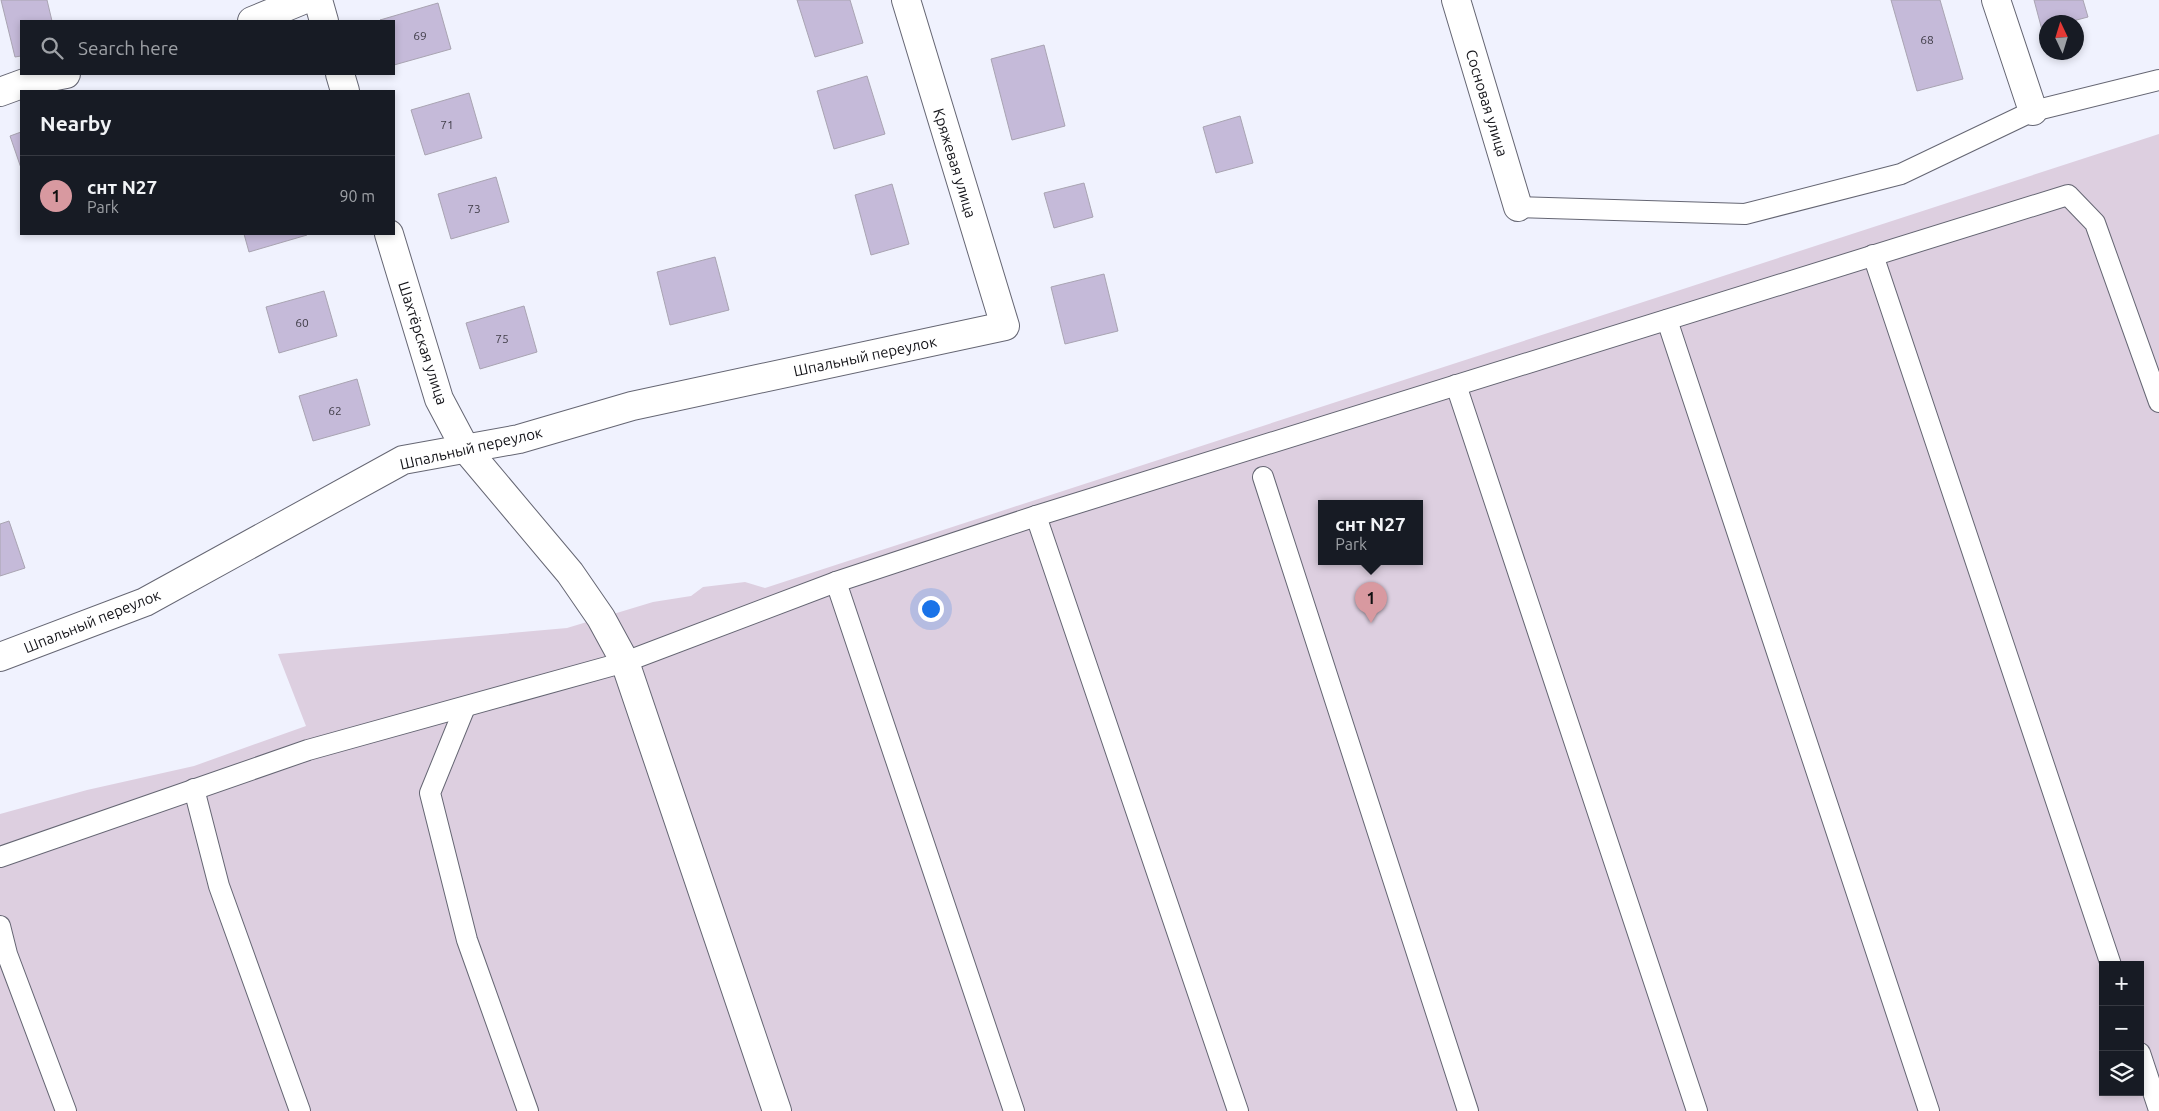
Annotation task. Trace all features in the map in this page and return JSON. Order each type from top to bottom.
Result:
[{"type":"street","points":[[254,20],[303,0]]},
{"type":"street","points":[[318,0],[324,20]]},
{"type":"street","name":"Кряжевая улица","points":[[906,0],[1005,326]]},
{"type":"street","name":"Сосновая улица","points":[[1456,0],[1518,206]]},
{"type":"street","points":[[1996,0],[2033,111]]},
{"type":"street","points":[[0,92],[30,81],[61,75]]},
{"type":"street","points":[[340,75],[345,90]]},
{"type":"street","name":"Шахтёрская улица","points":[[389,235],[439,399],[465,448],[570,573],[601,618],[625,662],[777,1111]]},
{"type":"street","name":"Шпальный переулок","points":[[0,657],[145,602],[403,460],[519,439],[632,406],[1005,326]]},
{"type":"lane","points":[[1518,206],[1746,214],[1901,174],[2033,111],[2159,80]]},
{"type":"lane","points":[[0,857],[308,750],[625,662],[836,582],[1036,516],[2068,195],[2095,223],[2159,402]]},
{"type":"lane","points":[[1874,255],[2110,961]]},
{"type":"lane","points":[[1667,320],[1929,1111]]},
{"type":"lane","points":[[1456,385],[1697,1111]]},
{"type":"lane","points":[[1262,477],[1468,1111]]},
{"type":"lane","points":[[1036,516],[1238,1111]]},
{"type":"lane","points":[[836,582],[1014,1111]]},
{"type":"lane","points":[[465,707],[430,793],[467,940],[528,1111]]},
{"type":"lane","points":[[194,789],[219,886],[300,1111]]},
{"type":"lane","points":[[0,926],[7,954],[66,1111]]},
{"type":"lane","points":[[2144,1065],[2159,1110]]},
{"type":"shaded area","points":[[2159,134],[2159,1111],[0,1111],[0,814],[87,790],[194,766],[306,726],[278,654],[567,628],[653,602],[691,596],[703,587],[745,582],[765,588]]},
{"type":"building","points":[[1,0],[47,0],[52,20],[20,20],[20,56],[15,57]]},
{"type":"building","points":[[797,0],[850,0],[863,43],[815,57]]},
{"type":"building","points":[[1891,0],[1940,0],[1963,79],[1917,91]]},
{"type":"building","points":[[2034,0],[2083,0],[2088,17],[2084,18],[2084,15],[2039,15],[2039,19]]},
{"type":"building","points":[[438,3],[451,49],[395,65],[395,20],[380,20]]},
{"type":"building","points":[[1044,45],[1065,126],[1012,140],[991,59]]},
{"type":"building","points":[[867,76],[885,134],[834,149],[817,91]]},
{"type":"building","points":[[469,93],[482,138],[425,155],[411,110]]},
{"type":"building","points":[[1240,116],[1253,163],[1216,173],[1203,127]]},
{"type":"building","points":[[20,132],[20,165],[10,136]]},
{"type":"building","points":[[496,177],[509,222],[451,239],[438,194]]},
{"type":"building","points":[[1084,183],[1093,217],[1054,228],[1044,193]]},
{"type":"building","points":[[892,184],[909,244],[871,255],[855,195]]},
{"type":"building","points":[[244,235],[307,235],[249,252]]},
{"type":"building","points":[[715,257],[729,310],[670,325],[657,272]]},
{"type":"building","points":[[1104,274],[1118,331],[1065,344],[1051,287]]},
{"type":"building","points":[[324,291],[337,336],[279,353],[266,307]]},
{"type":"building","points":[[524,306],[537,352],[480,369],[466,323]]},
{"type":"building","points":[[357,379],[370,425],[313,441],[299,396]]},
{"type":"building","points":[[9,521],[25,568],[0,576],[0,524]]},
{"type":"place","name":"снт N27","points":[[1371,623]]}]
